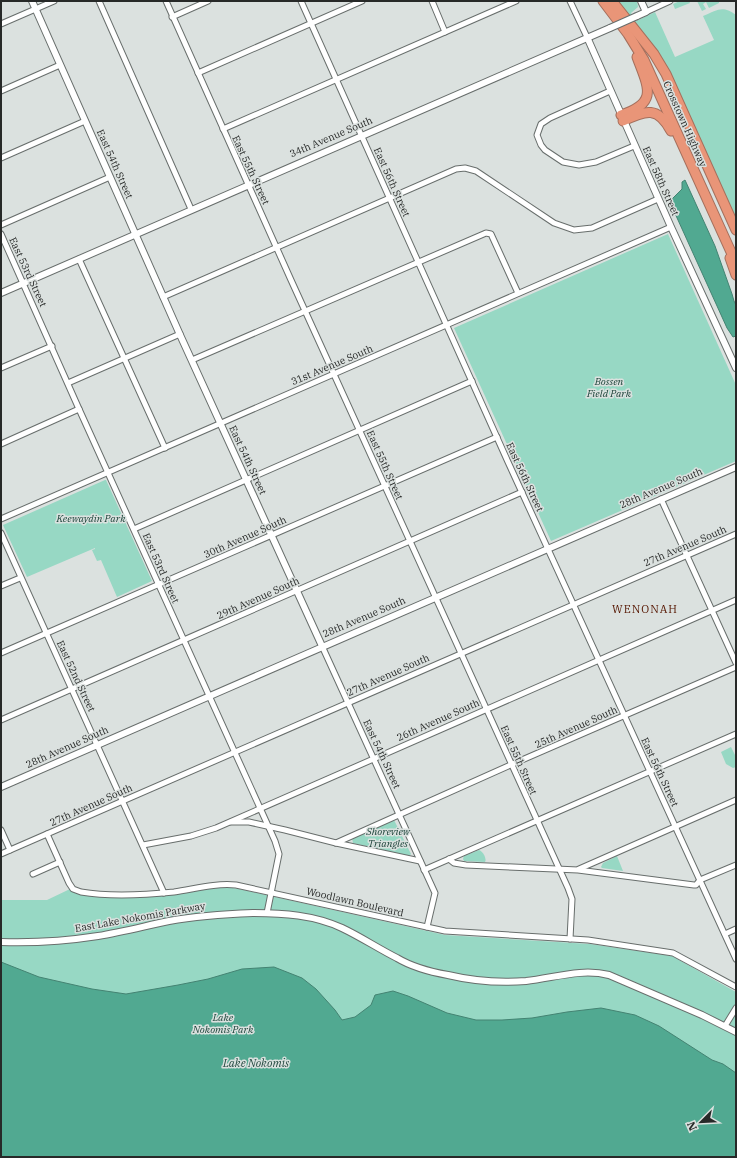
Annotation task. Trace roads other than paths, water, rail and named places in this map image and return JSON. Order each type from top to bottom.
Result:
[{"type":"highway","name":"Crosstown Highway","points":[[603,1],[628,34],[644,60],[736,263]]},
{"type":"highway","name":"Crosstown Highway","points":[[613,2],[654,54],[666,74],[736,230]]},
{"type":"highway","points":[[622,118],[642,105],[647,97],[648,89],[628,34]]},
{"type":"highway","points":[[622,118],[645,111],[656,113],[667,122],[700,184]]},
{"type":"highway","points":[[728,245],[730,259],[736,275]]},
{"type":"street","name":"East 54th Street","points":[[32,1],[163,297],[398,815],[435,893],[427,927]]},
{"type":"street","points":[[1,24],[54,1]]},
{"type":"street","points":[[99,1],[191,209]]},
{"type":"street","name":"East 55th Street","points":[[166,1],[305,311],[568,888],[572,899],[570,939]]},
{"type":"street","points":[[172,17],[208,1]]},
{"type":"street","name":"East 56th Street","points":[[301,1],[446,325],[736,959]]},
{"type":"street","points":[[198,73],[362,1]]},
{"type":"street","points":[[432,1],[445,32]]},
{"type":"street","points":[[223,129],[516,1]]},
{"type":"street","name":"East 58th Street","points":[[570,1],[671,228],[736,368]]},
{"type":"street","points":[[641,1],[646,12]]},
{"type":"street","name":"34th Avenue South","points":[[1,292],[670,1]]},
{"type":"street","points":[[1,91],[60,65]]},
{"type":"street","points":[[610,91],[550,118],[541,124],[538,140],[545,150],[563,162],[579,165],[587,165],[596,162],[634,146]]},
{"type":"street","points":[[1,158],[85,121]]},
{"type":"street","points":[[163,297],[456,169],[462,168],[476,171],[554,223],[574,230],[592,228],[658,199]]},
{"type":"street","points":[[1,226],[110,178]]},
{"type":"street","name":"31st Avenue South","points":[[1,519],[518,293],[671,228]]},
{"type":"street","points":[[192,360],[418,262],[489,233],[518,293]]},
{"type":"street","name":"East 53rd Street","points":[[1,234],[279,851],[267,913]]},
{"type":"street","points":[[79,259],[165,448]]},
{"type":"street","points":[[68,383],[180,334]]},
{"type":"street","points":[[1,368],[52,346]]},
{"type":"street","points":[[134,529],[472,380]]},
{"type":"street","points":[[1,444],[79,409]]},
{"type":"street","name":"30th Avenue South","points":[[1,653],[497,437]]},
{"type":"street","name":"28th Avenue South","points":[[1,787],[736,467]]},
{"type":"street","name":"29th Avenue South","points":[[1,720],[522,492]]},
{"type":"street","points":[[661,499],[736,663]]},
{"type":"street","name":"East 52nd Street","points":[[1,533],[20,578],[164,893]]},
{"type":"street","name":"27th Avenue South","points":[[47,834],[736,534]]},
{"type":"street","points":[[1,586],[20,578]]},
{"type":"street","name":"26th Avenue South","points":[[143,845],[191,836],[204,832],[736,600]]},
{"type":"street","name":"25th Avenue South","points":[[336,843],[512,764],[736,667]]},
{"type":"street","points":[[424,870],[736,734]]},
{"type":"street","points":[[578,870],[736,800]]},
{"type":"street","points":[[225,823],[241,821],[420,861]]},
{"type":"street","points":[[1,830],[10,850]]},
{"type":"street","points":[[1,854],[47,834]]},
{"type":"street","name":"Woodlawn Boulevard","points":[[47,834],[69,883],[73,889],[78,892],[134,895],[164,893],[222,884],[236,885],[445,932],[588,940],[673,953],[736,987]]},
{"type":"street","points":[[449,859],[454,863],[466,865],[578,870],[694,885],[696,885],[700,880],[736,865]]},
{"type":"street","points":[[33,874],[60,862]]},
{"type":"street","name":"East Lake Nokomis Parkway","points":[[1,942],[36,942],[84,938],[184,918],[230,914],[287,914],[318,919],[341,928],[398,959],[436,973],[462,978],[501,982],[526,981],[582,972],[610,975],[679,1004],[736,1032]]},
{"type":"street","points":[[725,934],[736,929]]},
{"type":"street","points":[[725,1026],[736,1008]]},
{"type":"water","points":[[685,180],[715,246],[736,305],[736,336],[733,337],[727,328],[673,209],[671,200],[682,189],[682,182]]},
{"type":"water","name":"Lake Nokomis","points":[[1,962],[39,977],[92,989],[126,994],[208,979],[242,969],[274,967],[302,978],[316,989],[342,1020],[355,1017],[371,1005],[375,995],[393,991],[447,1013],[476,1020],[532,1018],[601,1008],[635,1015],[659,1026],[712,1060],[723,1064],[736,1073],[736,1157],[1,1157]]},
{"type":"district","name":"WENONAH","points":[[645,609]]},
{"type":"park label","name":"Bossen Field Park","points":[[609,386]]},
{"type":"park label","name":"Keewaydin Park","points":[[91,518]]},
{"type":"park label","name":"Shoreview Triangles","points":[[388,836]]},
{"type":"park label","name":"Lake Nokomis Park","points":[[223,1022]]}]
